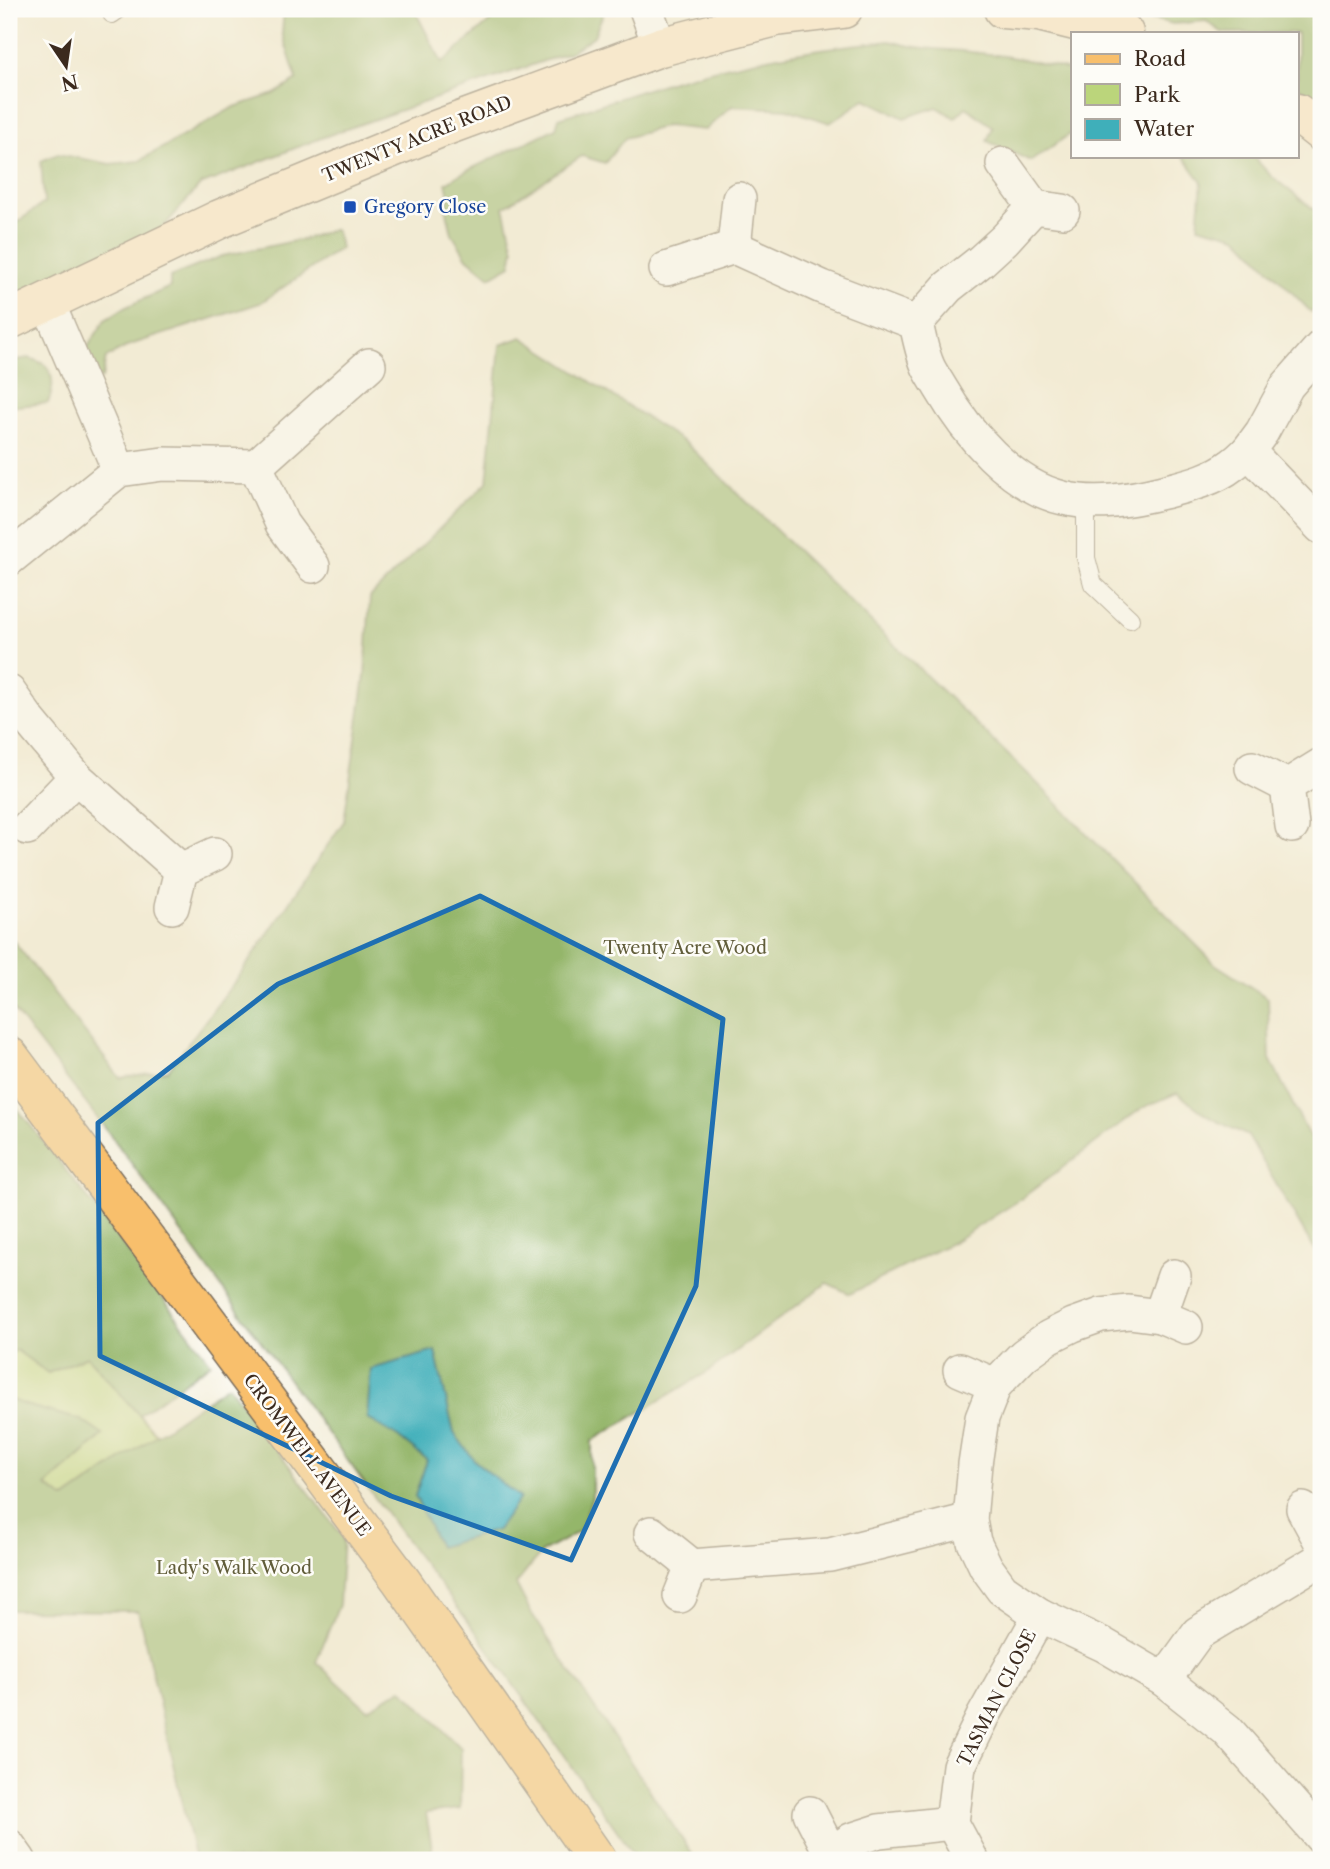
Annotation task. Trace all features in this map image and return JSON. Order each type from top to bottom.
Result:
[{"type":"main road","name":"CROMWELL AVENUE","points":[[9,1056],[400,1579],[597,1860]]},
{"type":"street","points":[[646,9],[660,47]]},
{"type":"street","name":"TWENTY ACRE ROAD","points":[[9,320],[220,219],[438,129],[660,47],[776,17],[843,9]]},
{"type":"street","points":[[1003,9],[1039,12],[1120,32]]},
{"type":"street","points":[[1298,113],[1321,122]]},
{"type":"street","points":[[1298,114],[1321,132]]},
{"type":"street","points":[[916,323],[948,287],[1005,239],[1049,209],[1003,164]]},
{"type":"street","points":[[734,247],[738,199]]},
{"type":"street","points":[[666,269],[734,247],[822,287],[916,323]]},
{"type":"street","points":[[47,301],[119,470]]},
{"type":"street","points":[[916,323],[927,365],[973,436],[1018,477],[1041,491],[1064,499],[1086,501],[1109,502],[1142,498],[1212,476],[1232,466],[1262,432],[1287,386],[1321,347]]},
{"type":"street","points":[[9,559],[119,470],[163,464],[256,466],[369,365]]},
{"type":"street","points":[[1248,451],[1321,527]]},
{"type":"street","points":[[256,466],[282,524],[313,566]]},
{"type":"street","points":[[9,692],[76,777],[181,870]]},
{"type":"street","points":[[1287,786],[1321,765]]},
{"type":"street","points":[[1252,768],[1287,786]]},
{"type":"street","points":[[27,828],[76,777]]},
{"type":"street","points":[[1287,786],[1293,826]]},
{"type":"street","points":[[181,870],[215,854]]},
{"type":"street","points":[[172,907],[181,870]]},
{"type":"street","name":"TASMAN CLOSE","points":[[1174,1276],[1173,1321],[1129,1312],[1101,1315],[1073,1325],[1049,1337],[1024,1355],[995,1385],[982,1418],[975,1464],[970,1520],[974,1542],[986,1567],[1002,1589],[1040,1615],[1104,1645],[1164,1680],[1227,1730],[1321,1837]]},
{"type":"street","points":[[960,1370],[995,1385]]},
{"type":"street","points":[[1303,1509],[1321,1542]]},
{"type":"street","points":[[651,1533],[686,1581],[830,1555],[970,1520]]},
{"type":"street","points":[[1164,1680],[1198,1633],[1321,1559]]},
{"type":"street","name":"TASMAN CLOSE","points":[[952,1823],[959,1766],[1040,1615]]},
{"type":"street","points":[[810,1813],[827,1857],[851,1840],[879,1831],[952,1823],[972,1860]]},
{"type":"street","points":[[9,1846],[19,1860]]},
{"type":"lane","points":[[1086,501],[1086,558],[1093,584],[1130,619]]},
{"type":"highlighted area","points":[[480,896],[723,1019],[696,1286],[571,1560],[391,1496],[100,1356],[98,1123],[278,984]]},
{"type":"green space","points":[[284,9],[414,9],[442,63],[504,9],[605,9],[594,36],[570,52],[329,135],[200,185],[161,230],[9,301],[9,228],[44,203],[41,161],[58,154],[110,164],[139,161],[234,107],[274,94],[297,80],[282,33]]},
{"type":"green space","points":[[1108,9],[1308,9],[1321,21],[1321,99],[1298,88],[1298,32],[1222,32],[1206,21],[1173,24]]},
{"type":"green space","points":[[890,41],[1010,57],[1071,71],[1071,133],[1031,161],[987,141],[993,127],[966,107],[955,118],[937,107],[904,118],[865,99],[830,123],[787,109],[732,106],[705,130],[666,126],[625,138],[605,163],[582,156],[504,207],[514,249],[511,265],[490,277],[467,258],[452,234],[446,208],[449,195],[446,183],[556,128],[559,118],[708,71],[838,47]]},
{"type":"green space","points":[[1184,158],[1255,158],[1271,176],[1321,215],[1321,298],[1311,312],[1237,236],[1198,226],[1202,182]]},
{"type":"green space","points":[[335,229],[341,248],[260,303],[130,345],[106,358],[102,378],[86,380],[80,359],[105,320],[170,287],[170,277],[222,256],[304,239]]},
{"type":"green space","name":"Twenty Acre Wood","points":[[522,337],[687,444],[1032,778],[1215,964],[1268,998],[1270,1059],[1321,1160],[1321,1261],[1248,1136],[1209,1117],[1177,1093],[1142,1108],[1018,1201],[955,1241],[850,1294],[827,1283],[709,1371],[592,1441],[592,1498],[580,1531],[541,1553],[516,1584],[530,1611],[696,1860],[638,1860],[476,1632],[402,1535],[115,1141],[9,1004],[9,935],[120,1078],[168,1070],[242,972],[344,821],[365,676],[370,597],[487,482],[500,345]]},
{"type":"green space","points":[[29,358],[45,365],[50,374],[52,389],[48,403],[9,407],[9,361]]},
{"type":"green space","points":[[9,1098],[98,1211],[211,1363],[139,1415],[87,1356],[48,1373],[16,1350],[9,1355]]},
{"type":"green space","points":[[16,1349],[48,1373],[87,1356],[157,1435],[65,1499],[46,1486],[103,1435],[9,1399],[9,1355]]},
{"type":"green space","name":"Lady's Walk Wood","points":[[228,1385],[343,1537],[339,1605],[316,1662],[367,1709],[402,1689],[461,1748],[460,1809],[426,1813],[434,1860],[195,1860],[138,1611],[9,1610],[9,1399],[81,1420],[103,1435],[46,1486],[65,1499]]},
{"type":"water","points":[[435,1351],[454,1433],[475,1461],[520,1498],[497,1530],[439,1547],[415,1496],[427,1460],[398,1437],[367,1418],[371,1369]]},
{"type":"place","name":"Gregory Close","points":[[350,207]]}]
